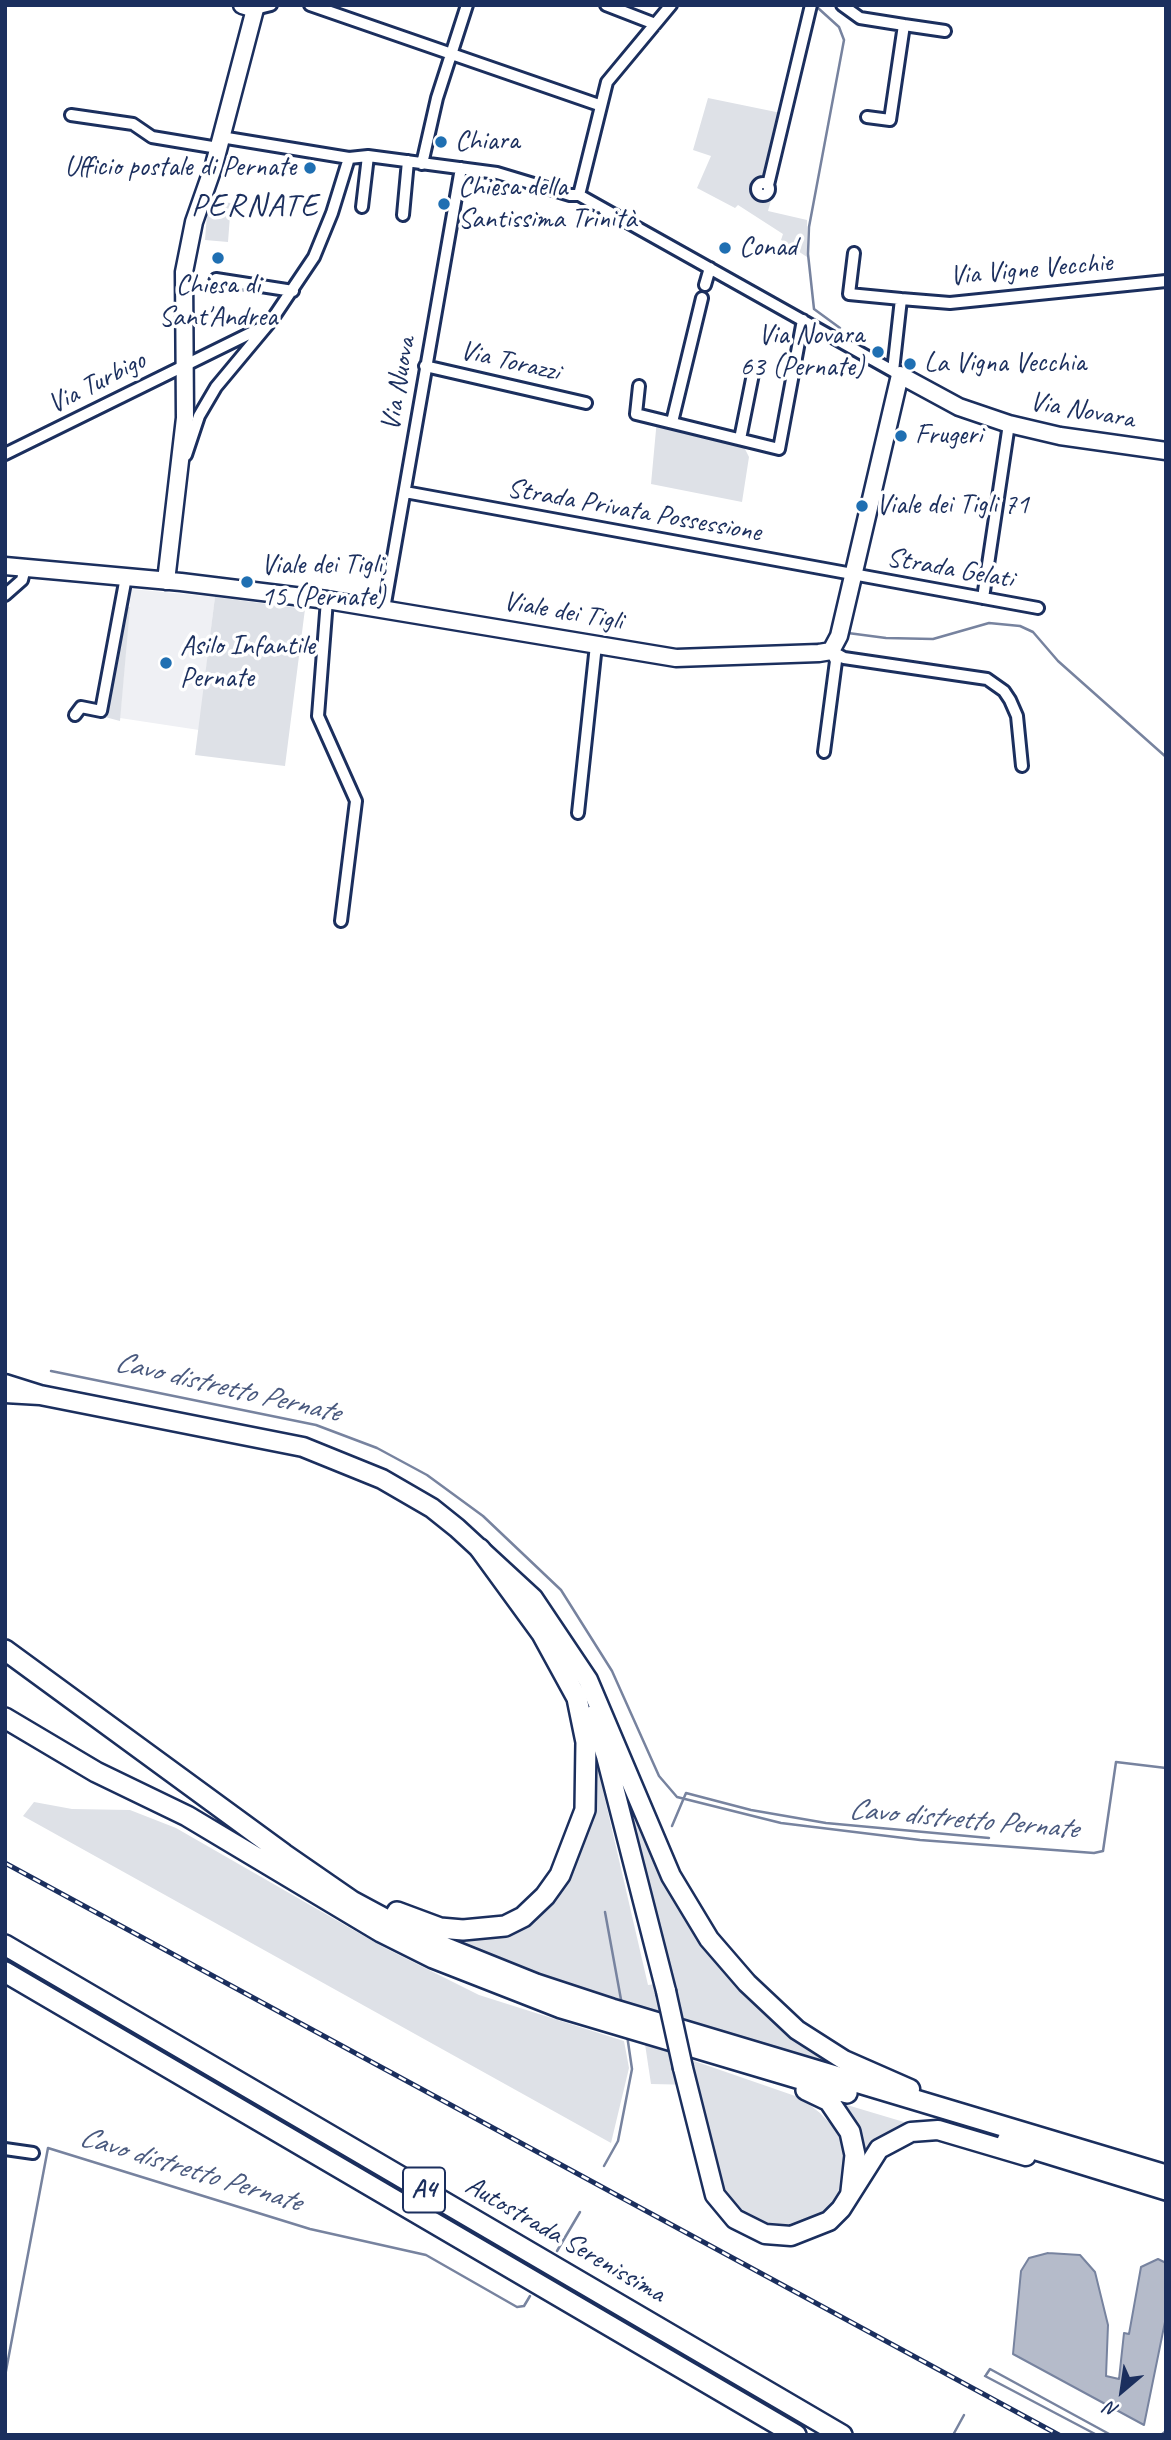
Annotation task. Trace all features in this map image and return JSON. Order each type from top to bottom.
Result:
[{"type":"highway","points":[[284,1854],[414,1920],[463,1930],[506,1926],[523,1917],[545,1896],[560,1875],[584,1810],[586,1742],[577,1698],[542,1633],[480,1549]]},
{"type":"highway","points":[[5,1650],[352,1901],[419,1937],[694,2048],[743,2071],[819,2095],[829,2101],[844,2120],[854,2144],[851,2191]]},
{"type":"highway","points":[[5,1718],[96,1772],[187,1816],[381,1932],[499,1986],[1166,2175]]},
{"type":"highway","name":"Autostrada Serenissima","points":[[5,1945],[842,2435]]},
{"type":"highway","name":"Autostrada Serenissima","points":[[5,1972],[796,2435]]},
{"type":"highway","points":[[694,2048],[1166,2190]]},
{"type":"main road","points":[[166,581],[181,471],[192,417],[185,364],[184,272],[194,222],[220,142],[256,6]]},
{"type":"main road","points":[[831,651],[839,636],[901,380]]},
{"type":"main road","name":"Via Novara","points":[[901,380],[959,407],[1009,424],[1060,436],[1166,451]]},
{"type":"main road","name":"Viale dei Tigli","points":[[5,566],[327,600],[676,658],[831,651]]},
{"type":"main road","points":[[5,1384],[40,1395],[303,1447],[355,1466],[432,1508],[533,1598],[588,1680],[671,1877],[695,1919],[747,1983],[797,2030],[844,2060],[881,2079],[1027,2124],[1078,2148]]},
{"type":"main road","points":[[5,1393],[40,1395]]},
{"type":"main road","points":[[480,1549],[546,1625],[577,1677],[606,1756],[666,1992],[710,2184],[720,2204],[735,2219],[765,2234],[791,2236],[829,2221],[841,2209],[879,2149],[897,2137],[920,2130],[938,2130],[1018,2154],[1088,2166]]},
{"type":"street","points":[[310,5],[335,11],[599,106]]},
{"type":"street","points":[[422,164],[450,54],[467,5]]},
{"type":"street","points":[[606,5],[655,24]]},
{"type":"street","points":[[579,195],[607,82],[671,5]]},
{"type":"street","points":[[768,185],[811,5]]},
{"type":"street","points":[[846,7],[860,18],[945,31]]},
{"type":"street","points":[[867,117],[890,120],[904,25]]},
{"type":"street","name":"Via Novara","points":[[71,115],[133,124],[152,137],[220,142],[349,158],[368,156],[461,168],[497,173],[570,195],[579,195],[803,320],[901,380]]},
{"type":"street","points":[[362,207],[368,156]]},
{"type":"street","name":"Via Turbigo","points":[[5,454],[266,326],[293,291],[323,237],[349,158]]},
{"type":"street","points":[[403,215],[408,161]]},
{"type":"street","name":"Via Nuova","points":[[384,609],[461,168]]},
{"type":"street","name":"Via Vigne Vecchie","points":[[854,253],[849,294],[901,299],[950,303],[1166,281]]},
{"type":"street","points":[[705,285],[709,268]]},
{"type":"street","points":[[216,279],[293,291]]},
{"type":"street","points":[[672,422],[702,298]]},
{"type":"street","points":[[901,299],[901,380]]},
{"type":"street","points":[[639,386],[636,414],[779,449],[803,320]]},
{"type":"street","points":[[192,417],[266,326]]},
{"type":"street","name":"Via Torazzi","points":[[425,366],[586,402]]},
{"type":"street","points":[[740,439],[754,369]]},
{"type":"street","points":[[983,598],[1009,424]]},
{"type":"street","name":"Strada Privata Possessione","points":[[405,492],[854,575]]},
{"type":"street","points":[[5,595],[22,580],[25,568]]},
{"type":"street","name":"Strada Gelati","points":[[854,575],[1038,608]]},
{"type":"street","points":[[75,715],[81,707],[102,711],[126,577]]},
{"type":"street","points":[[327,600],[318,716],[356,801],[341,921]]},
{"type":"street","points":[[578,813],[596,645]]},
{"type":"street","points":[[824,752],[836,661],[831,651]]},
{"type":"street","points":[[831,651],[844,658],[987,679],[1004,691],[1017,716],[1022,766]]},
{"type":"street","points":[[5,2149],[33,2152]]},
{"type":"shaded area","points":[[708,98],[781,113],[767,179],[755,181],[752,190],[761,203],[773,193],[768,211],[807,220],[807,257],[781,240],[783,234],[738,205],[735,208],[697,188],[711,156],[693,150]]},
{"type":"shaded area","points":[[208,201],[231,203],[228,242],[205,240]]},
{"type":"shaded area","points":[[657,419],[740,439],[749,457],[742,502],[651,484]]},
{"type":"shaded area","name":"Asilo Infantile Pernate","points":[[131,589],[215,597],[199,730],[120,718]]},
{"type":"shaded area","points":[[215,597],[305,609],[285,766],[195,755]]},
{"type":"shaded area","points":[[126,607],[130,607],[120,721],[105,717]]},
{"type":"shaded area","points":[[591,1739],[648,1985],[672,1982],[624,1790],[660,1872],[713,1956],[755,2001],[840,2068],[532,1973],[449,1940],[500,1937],[533,1919],[563,1886],[583,1843],[592,1800]]},
{"type":"shaded area","points":[[34,1802],[72,1809],[130,1810],[176,1828],[383,1947],[479,1995],[624,2041],[629,2068],[611,2143],[23,1816]]},
{"type":"shaded area","points":[[645,2044],[801,2098],[820,2113],[838,2132],[850,2156],[842,2190],[831,2206],[803,2225],[786,2227],[757,2221],[733,2207],[717,2183],[697,2085],[651,2084]]},
{"type":"shaded area","points":[[837,2102],[914,2125],[861,2163]]},
{"type":"water","points":[[1048,2253],[1080,2255],[1095,2272],[1108,2325],[1106,2376],[1119,2379],[1124,2333],[1129,2334],[1141,2267],[1158,2259],[1166,2263],[1166,2317],[1144,2425],[1013,2354],[1021,2271],[1029,2258]]},
{"type":"waterway","points":[[818,8],[839,27],[844,40],[809,227],[808,254],[814,309],[840,328]]},
{"type":"waterway","points":[[848,633],[886,638],[933,639],[989,623],[1020,626],[1033,632],[1058,661],[1166,757]]},
{"type":"waterway","name":"Cavo distretto Pernate","points":[[51,1371],[316,1425],[377,1448],[427,1475],[483,1516],[561,1590],[612,1671],[659,1776],[677,1797],[781,1823],[920,1840],[1094,1853],[1103,1851],[1116,1762],[1166,1768]]},
{"type":"waterway","name":"Cavo distretto Pernate","points":[[672,1826],[686,1793],[751,1810],[826,1823],[989,1838]]},
{"type":"waterway","name":"Cavo distretto Pernate","points":[[605,1912],[622,2005]]},
{"type":"waterway","name":"Cavo distretto Pernate","points":[[604,2166],[618,2141],[632,2069],[627,2035]]},
{"type":"waterway","name":"Cavo distretto Pernate","points":[[5,2376],[48,2148],[310,2229],[426,2255],[517,2307],[524,2306],[530,2296]]},
{"type":"waterway","name":"Cavo distretto Pernate","points":[[557,2251],[580,2212]]},
{"type":"waterway","points":[[986,2375],[990,2369],[1111,2435]]},
{"type":"waterway","name":"Cavo distretto Pernate","points":[[985,2376],[1097,2435]]},
{"type":"waterway","name":"Cavo distretto Pernate","points":[[953,2435],[964,2415]]},
{"type":"waterway","points":[[1161,2435],[1166,2431]]},
{"type":"railway","points":[[5,1863],[1059,2435]]},
{"type":"place","name":"Chiara","points":[[441,142]]},
{"type":"place","name":"Ufficio postale di Pernate","points":[[310,168]]},
{"type":"place","name":"Chiesa della Santissima Trinità","points":[[444,204]]},
{"type":"place","name":"Conad","points":[[725,248]]},
{"type":"place","name":"Chiesa di Sant'Andrea","points":[[218,258]]},
{"type":"place","name":"Via Novara 63 (Pernate)","points":[[878,352]]},
{"type":"place","name":"La Vigna Vecchia","points":[[910,364]]},
{"type":"place","name":"Frugeri","points":[[901,436]]},
{"type":"place","name":"Viale dei Tigli 71","points":[[862,506]]},
{"type":"place","name":"Viale dei Tigli, 15 (Pernate)","points":[[247,582]]},
{"type":"place","name":"Asilo Infantile Pernate","points":[[166,663]]},
{"type":"district","name":"PERNATE","points":[[255,207]]}]
